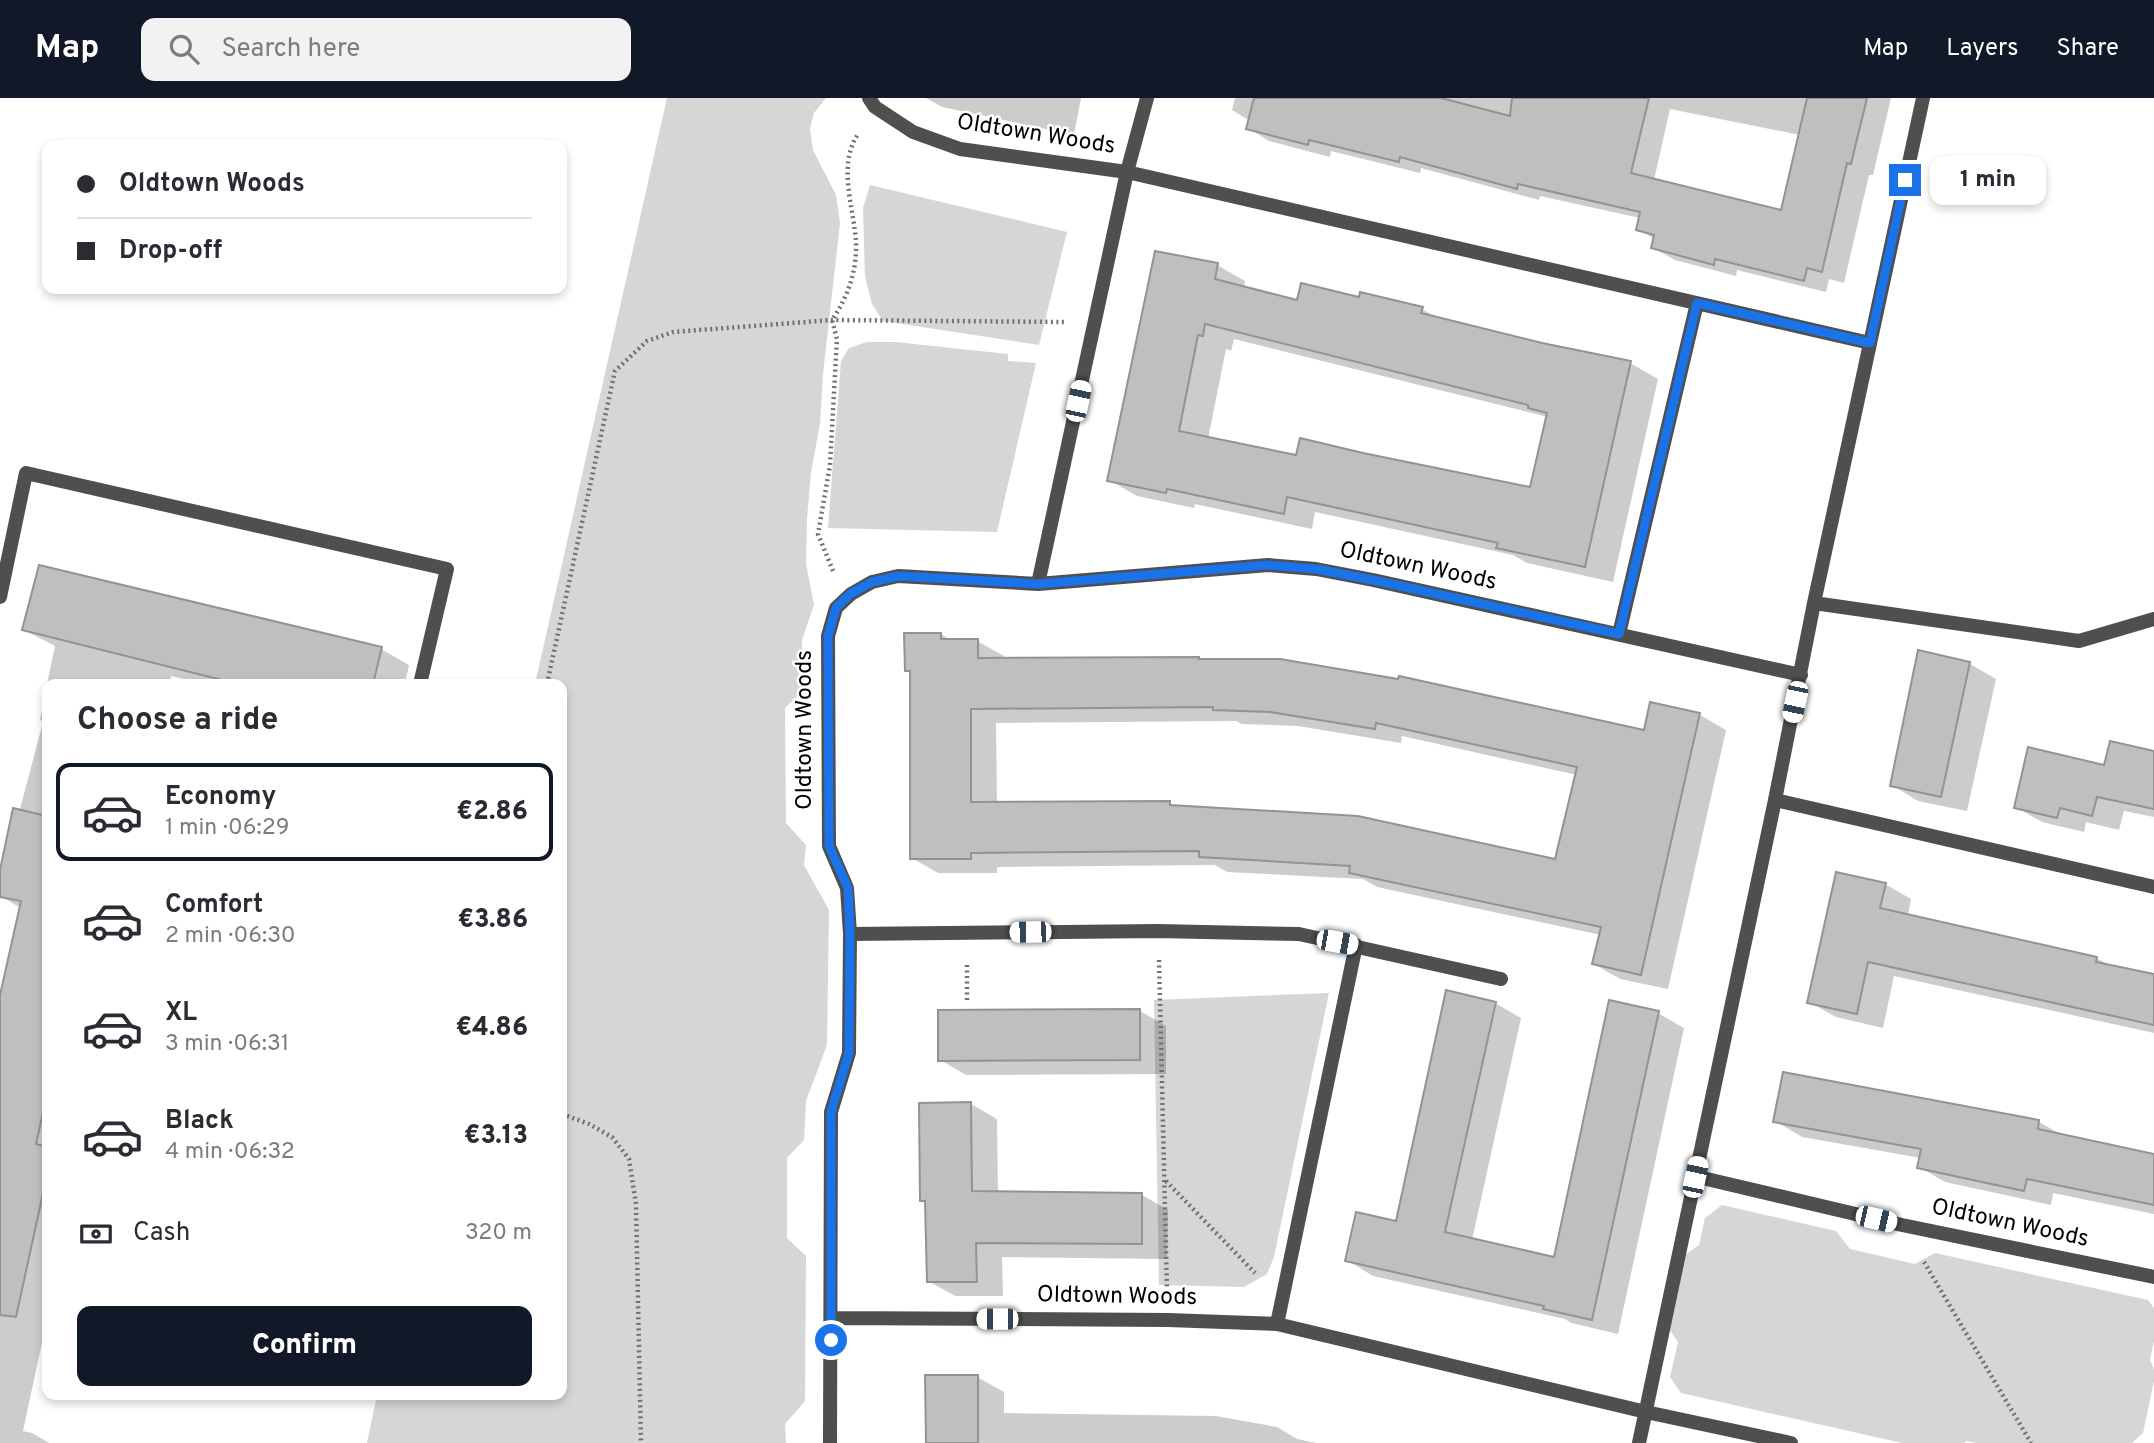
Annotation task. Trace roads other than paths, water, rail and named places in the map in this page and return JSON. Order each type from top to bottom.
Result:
[{"type":"street","name":"Oldtown Woods","points":[[1038,584],[1127,172],[1147,98]]},
{"type":"street","points":[[1639,1443],[1814,603],[1923,98]]},
{"type":"street","name":"Oldtown Woods","points":[[872,102],[913,132],[960,149],[1127,172],[1870,343]]},
{"type":"street","points":[[1619,634],[1697,303]]},
{"type":"street","points":[[0,597],[26,473],[447,569],[421,679]]},
{"type":"street","name":"Oldtown Woods","points":[[830,1443],[831,1112],[849,1053],[850,934],[848,888],[829,846],[828,636],[836,608],[850,594],[872,582],[898,576],[1038,584],[1268,565],[1316,569],[1801,675]]},
{"type":"street","points":[[1814,603],[2079,641],[2154,619]]},
{"type":"street","points":[[1775,800],[2154,887]]},
{"type":"street","points":[[850,934],[1158,931],[1299,934],[1501,979]]},
{"type":"street","points":[[1277,1324],[1356,945]]},
{"type":"street","name":"Oldtown Woods","points":[[1695,1177],[1902,1225],[2154,1277]]},
{"type":"street","name":"Oldtown Woods","points":[[831,1318],[1168,1320],[1277,1324],[1646,1412],[1791,1443]]}]
